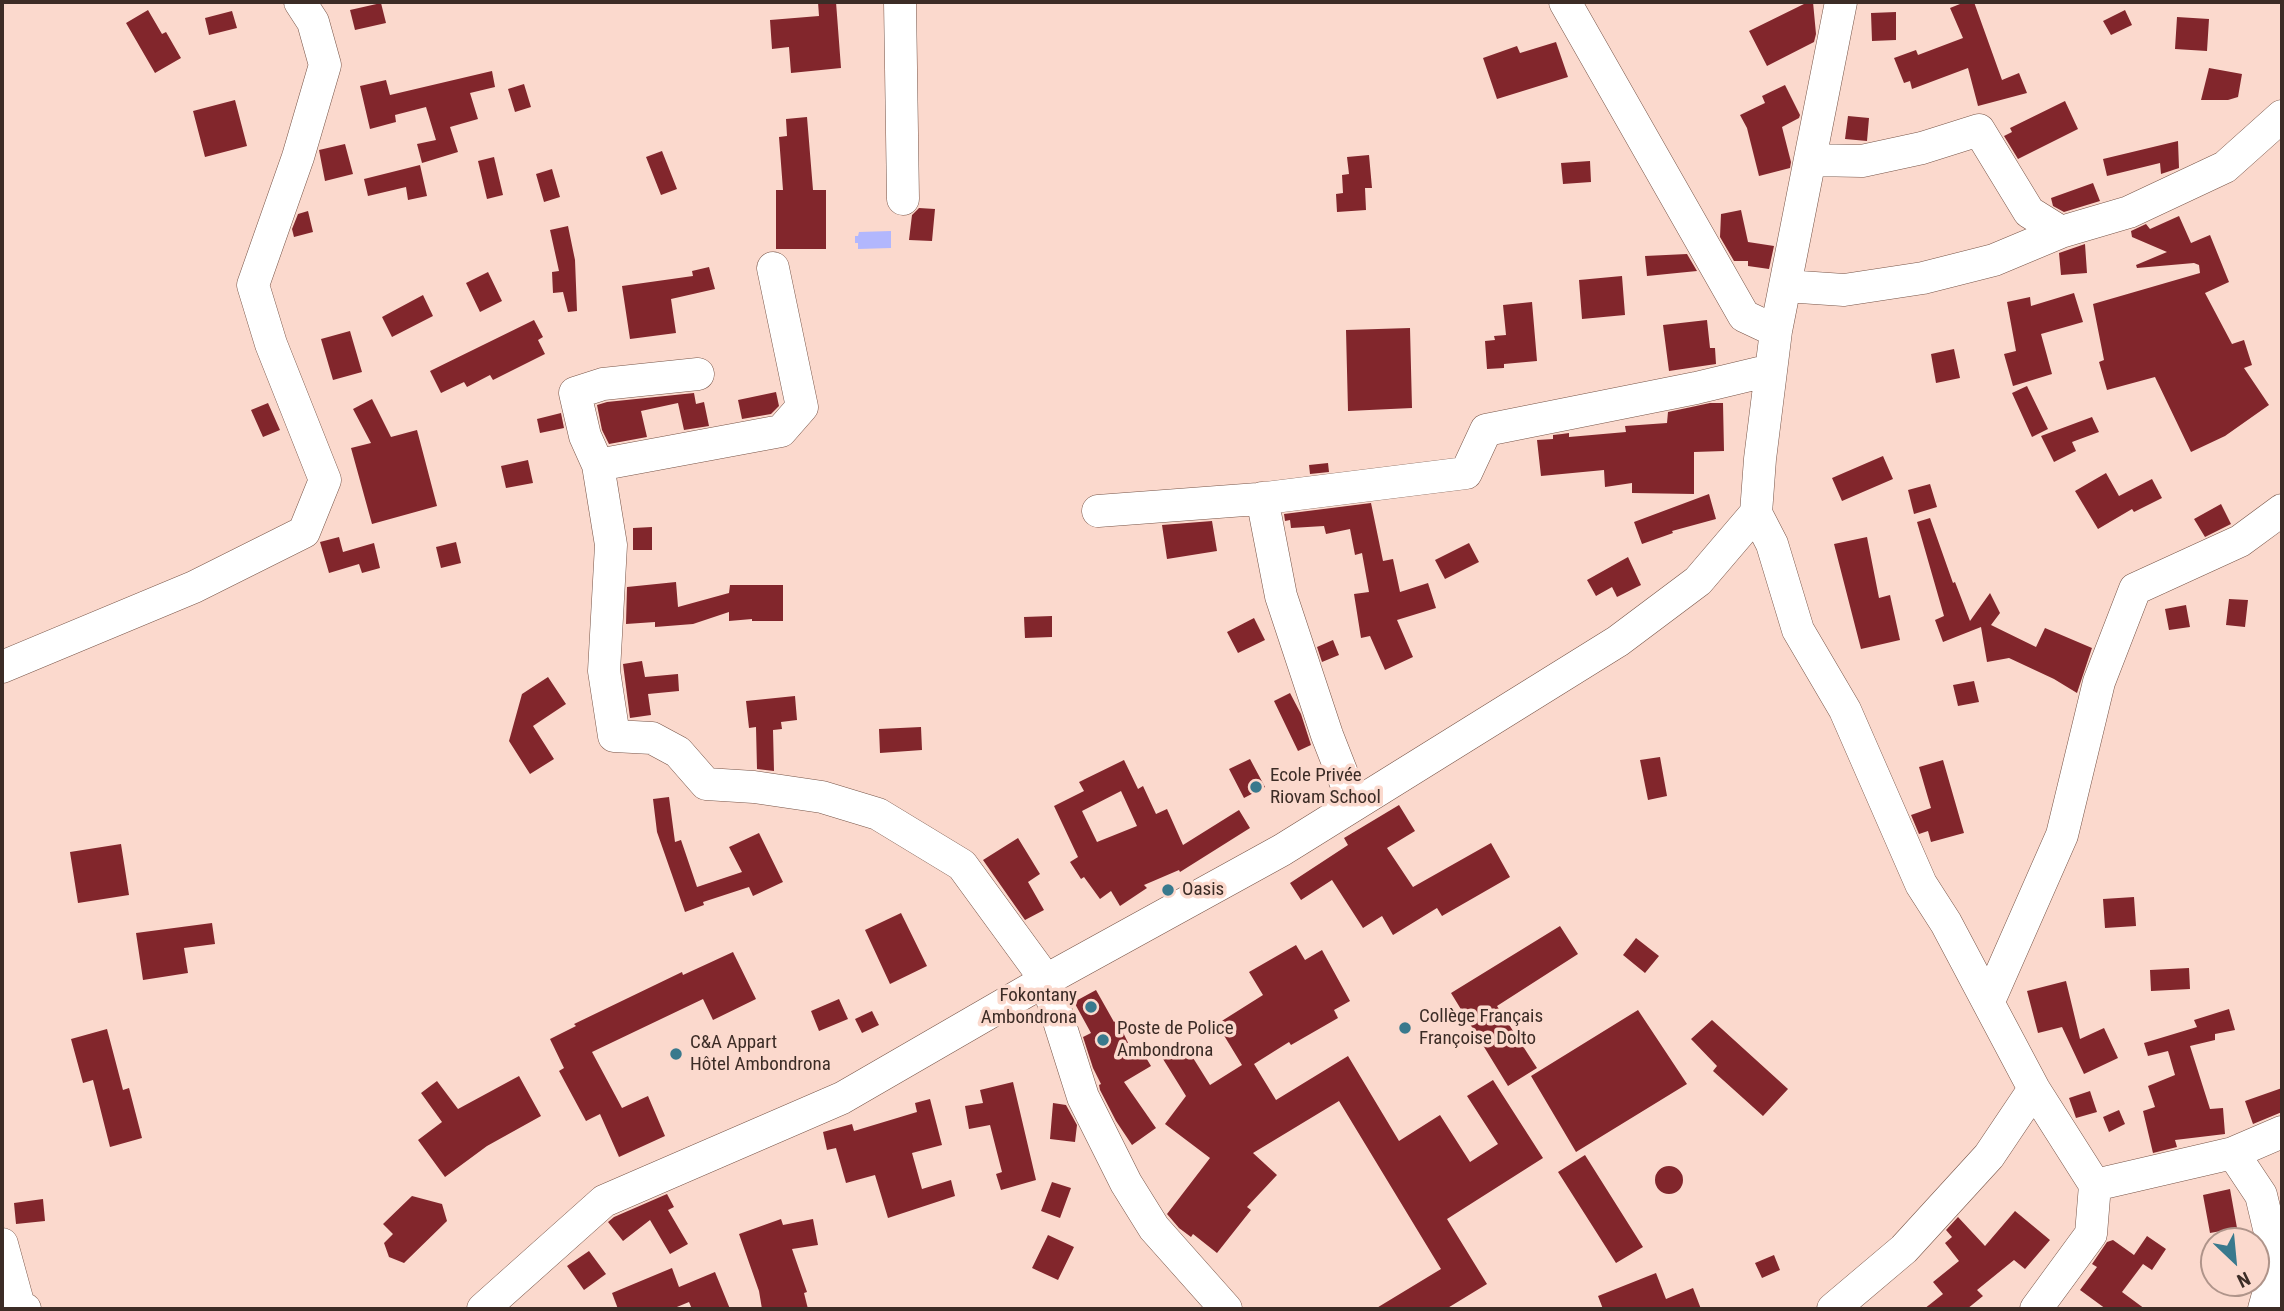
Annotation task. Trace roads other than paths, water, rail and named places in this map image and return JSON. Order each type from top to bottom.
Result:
[{"type":"street","points":[[2,667],[194,587],[304,532],[325,480],[271,344],[253,285],[298,157],[325,65],[313,22],[300,2]]},
{"type":"street","points":[[900,2],[903,199]]},
{"type":"street","points":[[1565,2],[1744,316],[1776,331]]},
{"type":"street","points":[[1841,2],[1776,331],[1756,513],[1772,544],[1798,630],[1845,710],[1921,884],[1947,923],[2034,1089],[2095,1185],[2091,1234],[2036,1309]]},
{"type":"street","points":[[1785,286],[1844,290],[1923,278],[1994,260],[2061,232],[2129,212],[2225,167],[2282,116]]},
{"type":"street","points":[[1810,160],[1863,161],[1922,148],[1979,130],[2029,212],[2061,232]]},
{"type":"street","points":[[598,465],[781,430],[795,415],[802,407],[773,268]]},
{"type":"street","points":[[1098,511],[1262,498],[1466,473],[1486,430],[1683,391],[1771,370]]},
{"type":"street","points":[[698,374],[603,384],[575,393],[585,436],[598,465],[611,545],[604,671],[614,736],[652,738],[678,752],[706,784],[754,787],[822,797],[878,814],[962,865],[1046,979],[1083,1097],[1126,1183],[1154,1228],[1226,1309]]},
{"type":"street","points":[[1262,498],[1281,596],[1327,735],[1354,804]]},
{"type":"street","points":[[1989,1001],[2062,835],[2099,682],[2135,589],[2240,541],[2282,510]]},
{"type":"street","points":[[483,1309],[604,1201],[842,1098],[1046,979],[1282,850],[1618,641],[1698,580],[1756,513]]},
{"type":"street","points":[[1833,1309],[1904,1249],[1981,1165],[2034,1089]]},
{"type":"street","points":[[2095,1185],[2233,1153],[2282,1132]]},
{"type":"street","points":[[2233,1153],[2261,1195],[2277,1262],[2264,1309]]},
{"type":"street","points":[[2,1244],[19,1306],[25,1309]]},
{"type":"water","points":[[891,231],[891,248],[858,249],[858,243],[855,243],[855,236],[858,236],[859,232]]},
{"type":"place","name":"Ecole Privée Riovam School","points":[[1256,787]]},
{"type":"place","name":"Oasis","points":[[1168,890]]},
{"type":"place","name":"Fokontany Ambondrona","points":[[1091,1007]]},
{"type":"place","name":"Collège Français Françoise Dolto","points":[[1405,1028]]},
{"type":"place","name":"Poste de Police Ambondrona","points":[[1103,1040]]},
{"type":"place","name":"C&A Appart Hôtel Ambondrona","points":[[676,1054]]}]
